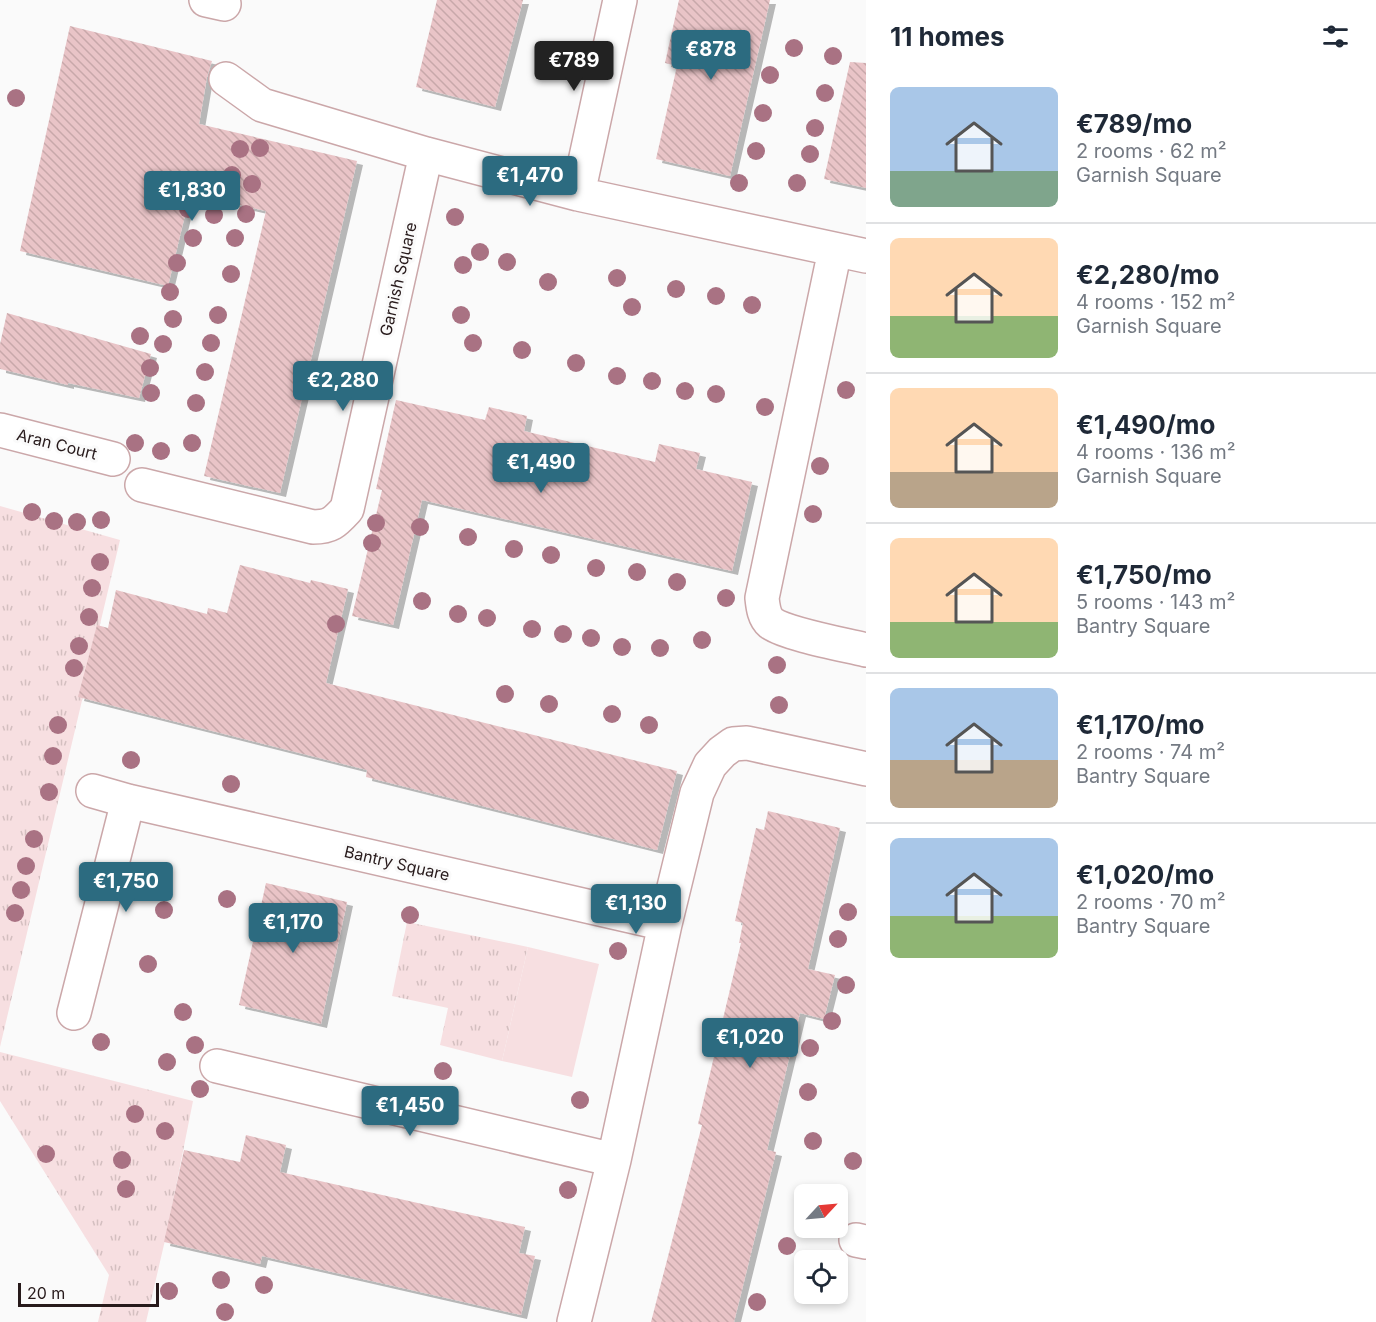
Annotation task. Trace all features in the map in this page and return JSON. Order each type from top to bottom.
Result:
[{"type":"street","points":[[578,194],[620,0]]},
{"type":"street","points":[[226,79],[262,105],[426,153],[578,194],[851,253],[762,598],[764,614],[771,623],[784,629],[866,650]]},
{"type":"street","name":"Garnish Square","points":[[142,485],[313,527],[327,527],[347,509],[426,153]]},
{"type":"street","name":"Aran Court","points":[[0,430],[113,459]]},
{"type":"street","points":[[574,1322],[614,1160],[665,924],[697,793],[710,765],[733,744],[747,743],[866,769]]},
{"type":"street","name":"Bantry Square","points":[[93,791],[128,801],[665,924]]},
{"type":"street","points":[[74,1013],[128,801]]},
{"type":"street","points":[[217,1066],[614,1160]]},
{"type":"green space","points":[[0,506],[120,540],[0,1047]]},
{"type":"green space","points":[[407,922],[528,947],[502,1061],[440,1045],[448,1008],[392,996]]},
{"type":"green space","points":[[528,947],[599,964],[572,1077],[502,1061]]},
{"type":"green space","points":[[0,1052],[193,1101],[146,1322],[98,1322],[109,1275],[0,1101]]},
{"type":"building","points":[[437,0],[523,0],[495,107],[416,87]]},
{"type":"building","points":[[679,0],[770,0],[730,176],[656,159],[677,66],[665,63]]},
{"type":"building","points":[[70,26],[212,61],[199,124],[357,161],[280,493],[204,476],[266,211],[190,194],[168,286],[20,251]]},
{"type":"building","points":[[850,62],[866,63],[866,188],[824,179]]},
{"type":"building","points":[[7,313],[151,354],[139,398],[0,369],[0,344]]},
{"type":"building","points":[[396,400],[485,420],[489,407],[527,416],[524,431],[655,462],[659,444],[700,453],[696,469],[752,482],[732,571],[422,500],[393,625],[352,616],[382,490],[376,489]]},
{"type":"building","points":[[240,565],[310,583],[311,580],[348,589],[326,683],[677,771],[657,850],[366,777],[367,770],[78,697],[97,625],[108,628],[116,590],[207,614],[208,608],[227,613]]},
{"type":"building","points":[[768,811],[840,828],[808,969],[835,975],[824,1019],[800,1013],[767,1150],[776,1152],[734,1322],[651,1322],[702,1125],[698,1124],[741,943],[739,943],[743,923],[735,921],[756,828],[764,830]]},
{"type":"building","points":[[266,883],[347,902],[321,1024],[239,1005]]},
{"type":"building","points":[[246,1135],[286,1145],[280,1172],[525,1227],[519,1253],[535,1256],[521,1315],[262,1256],[260,1264],[164,1242],[184,1150],[240,1162]]}]
